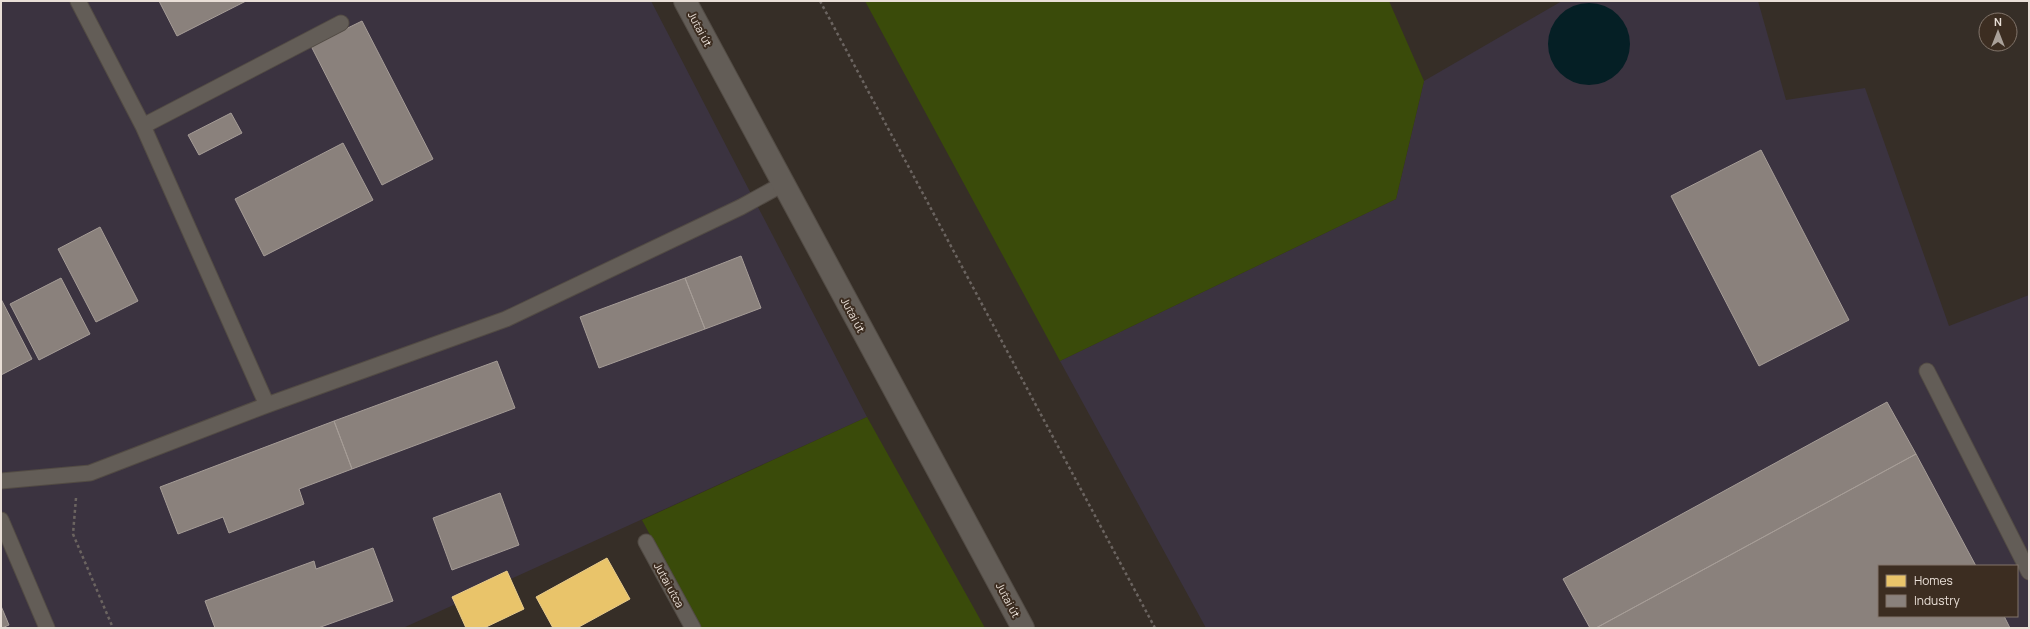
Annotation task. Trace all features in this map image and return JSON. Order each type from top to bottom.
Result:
[{"type":"main road","name":"Jutai út","points":[[685,1],[782,184],[1023,628]]},
{"type":"lane","points":[[78,1],[143,126],[267,405]]},
{"type":"lane","points":[[143,126],[341,23]]},
{"type":"lane","points":[[1,481],[90,473],[267,405],[506,319],[741,207],[782,184]]},
{"type":"lane","points":[[1927,371],[2029,572]]},
{"type":"lane","points":[[1,520],[47,628]]},
{"type":"lane","name":"Jutai utca","points":[[646,542],[693,628]]},
{"type":"path","points":[[820,1],[1155,628]]},
{"type":"path","points":[[90,473],[76,499],[73,534],[113,628]]},
{"type":"shaded area","points":[[1,1],[651,1],[867,417],[403,628],[1,628]]},
{"type":"shaded area","points":[[1562,1],[1758,1],[1786,100],[1865,88],[1949,326],[2029,295],[2029,628],[1206,628],[1060,361],[1396,199],[1424,81]]},
{"type":"green space","points":[[865,1],[1389,1],[1424,81],[1396,199],[1060,361]]},
{"type":"green space","points":[[867,417],[985,628],[700,628],[642,520]]},
{"type":"water","points":[[1589,3],[1605,6],[1618,15],[1627,28],[1630,44],[1627,60],[1618,73],[1605,82],[1589,85],[1573,82],[1560,73],[1551,60],[1548,44],[1551,28],[1560,15],[1573,6]]},
{"type":"building: Homes","points":[[607,558],[630,599],[577,628],[553,628],[536,597]]},
{"type":"building: Homes","points":[[507,571],[524,609],[484,628],[466,628],[452,597]]},
{"type":"building: Industry","points":[[159,1],[246,1],[177,36]]},
{"type":"building: Industry","points":[[362,21],[433,159],[382,185],[311,46]]},
{"type":"building: Industry","points":[[231,113],[242,133],[199,155],[188,135]]},
{"type":"building: Industry","points":[[343,143],[373,200],[264,256],[235,199]]},
{"type":"building: Industry","points":[[1761,150],[1849,320],[1759,366],[1671,196]]},
{"type":"building: Industry","points":[[100,227],[138,301],[96,322],[58,249]]},
{"type":"building: Industry","points":[[741,256],[761,308],[705,329],[685,278]]},
{"type":"building: Industry","points":[[61,278],[90,334],[39,360],[10,304]]},
{"type":"building: Industry","points":[[685,278],[705,329],[599,368],[580,317]]},
{"type":"building: Industry","points":[[1,299],[32,359],[1,375]]},
{"type":"building: Industry","points":[[497,361],[515,408],[352,469],[334,421]]},
{"type":"building: Industry","points":[[1887,402],[1916,454],[1596,628],[1590,628],[1563,579]]},
{"type":"building: Industry","points":[[334,421],[352,469],[299,489],[304,504],[229,533],[223,517],[178,534],[160,487]]},
{"type":"building: Industry","points":[[1916,454],[1975,565],[1878,565],[1878,617],[2004,617],[2010,628],[1596,628]]},
{"type":"building: Industry","points":[[500,493],[519,545],[452,570],[433,518]]},
{"type":"building: Industry","points":[[373,548],[393,601],[318,628],[215,628],[205,601],[314,561],[316,569]]},
{"type":"building: Industry","points":[[1,606],[9,625],[2,628],[1,628]]}]
